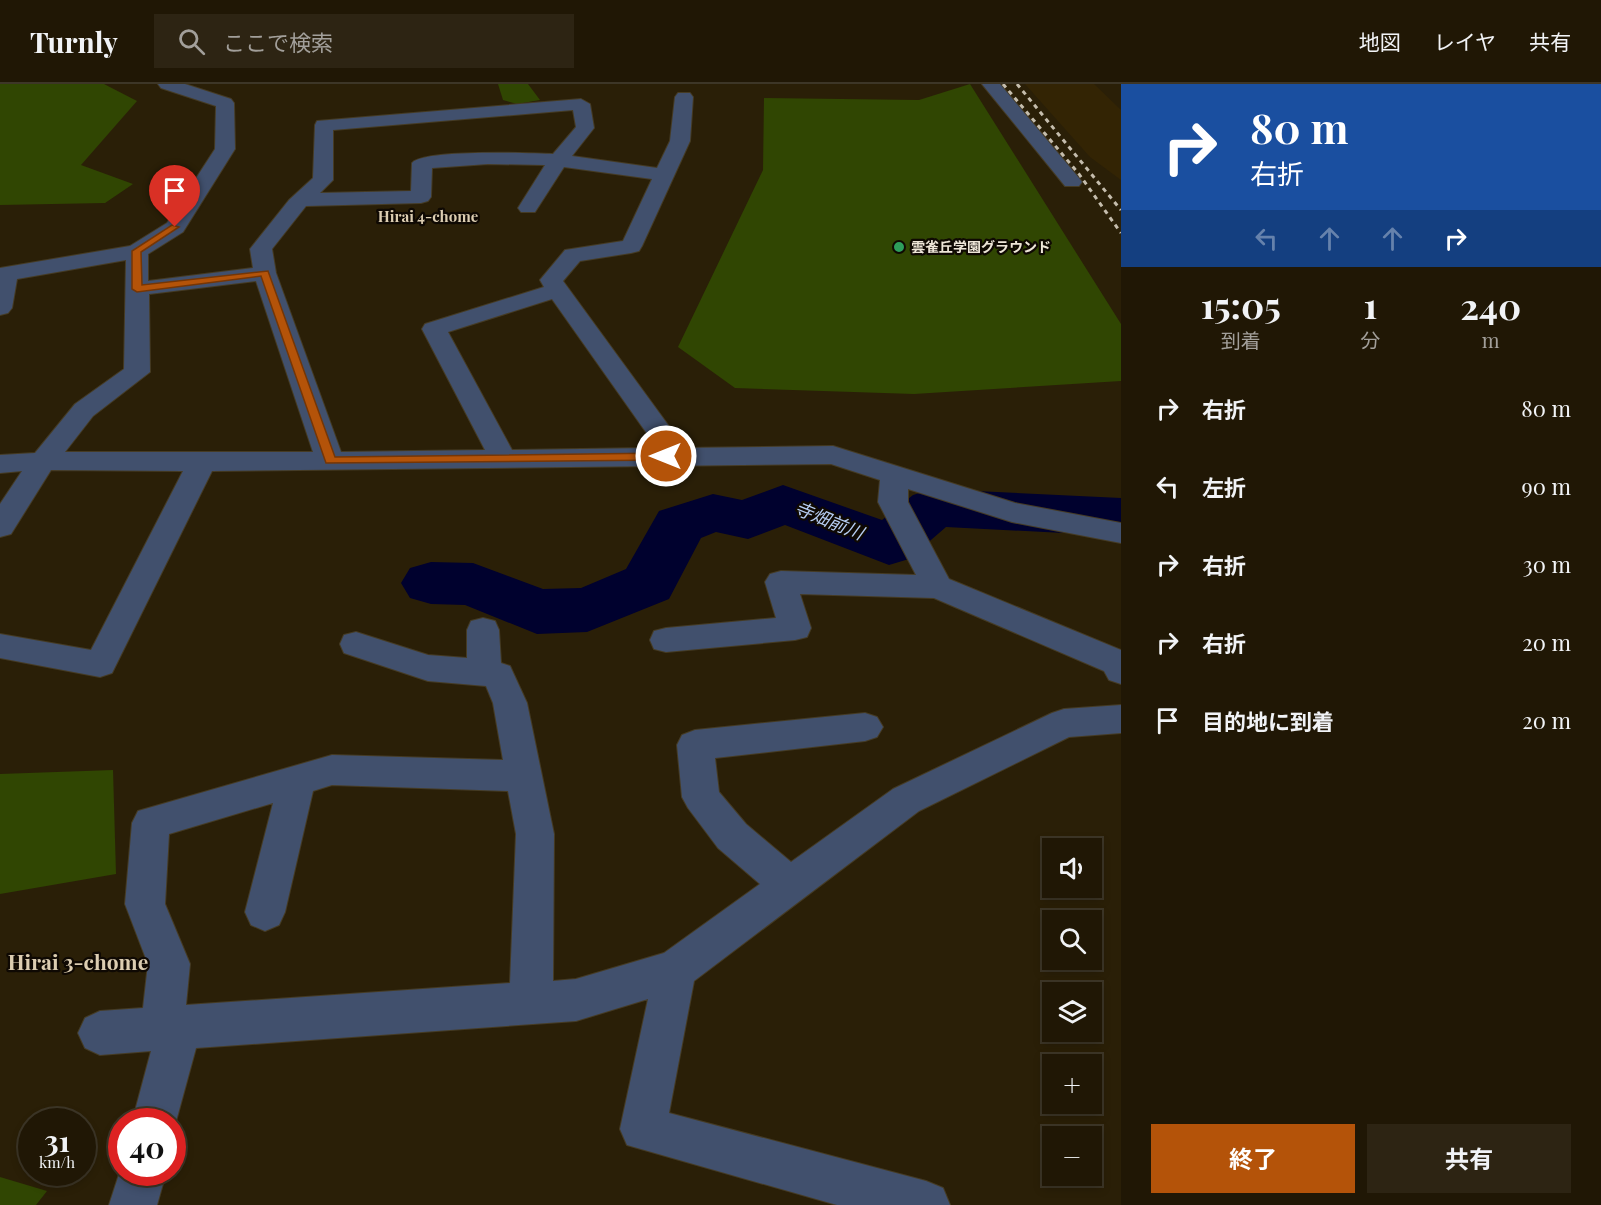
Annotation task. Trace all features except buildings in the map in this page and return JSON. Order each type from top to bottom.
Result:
[{"type":"street","points":[[0,308],[3,275],[137,251],[175,227],[225,149],[225,103],[167,84]]},
{"type":"street","points":[[992,84],[1072,182]]},
{"type":"street","points":[[666,456],[661,435],[551,280],[573,255],[630,246],[680,141],[684,97]]},
{"type":"street","points":[[330,460],[265,273],[261,249],[301,200],[323,180],[324,124],[495,104],[581,104],[585,128],[558,160],[528,208]]},
{"type":"street","points":[[301,200],[421,197],[422,163],[488,158],[558,160],[664,175]]},
{"type":"street","points":[[0,527],[43,461],[84,410],[137,372],[137,251]]},
{"type":"street","points":[[137,289],[265,273]]},
{"type":"street","points":[[503,458],[434,329],[557,290]]},
{"type":"street","points":[[0,464],[43,461],[202,462],[833,455],[1012,512],[1121,533]]},
{"type":"street","points":[[0,646],[100,664],[202,462]]},
{"type":"street","points":[[895,476],[893,502],[938,587]]},
{"type":"street","points":[[666,640],[795,628],[781,582],[938,587],[1117,662],[1121,671]]},
{"type":"street","points":[[483,630],[484,673]]},
{"type":"street","points":[[356,645],[428,668],[498,675],[510,703],[535,834],[531,1003]]},
{"type":"street","points":[[100,1034],[576,1000],[675,970],[906,800],[1064,723],[1121,720]]},
{"type":"street","points":[[790,885],[732,836],[701,797],[695,745],[779,738],[865,727]]},
{"type":"street","points":[[157,1108],[171,1028],[169,964],[145,904],[151,823],[332,770],[525,776]]},
{"type":"street","points":[[265,912],[297,780]]},
{"type":"street","points":[[675,970],[643,1129],[926,1205]]},
{"type":"street","points":[[133,1205],[138,1186]]},
{"type":"shaded area","points":[[1025,84],[1094,84],[1121,110],[1121,180],[1090,157]]},
{"type":"green space","points":[[0,84],[104,84],[137,101],[81,165],[133,184],[105,203],[0,205]]},
{"type":"green space","points":[[498,84],[528,84],[540,100],[517,104],[503,100]]},
{"type":"green space","name":"雲雀丘学園グラウンド","points":[[970,84],[1121,324],[1121,381],[914,394],[735,388],[678,347],[763,170],[764,98],[919,100]]},
{"type":"green space","points":[[113,770],[116,874],[0,894],[0,774]]},
{"type":"green space","points":[[0,1177],[18,1182],[18,1186],[30,1186],[47,1191],[36,1205],[0,1205]]},
{"type":"waterway","name":"寺畑前川","points":[[431,583],[473,584],[537,612],[587,610],[648,584],[679,525],[713,513],[748,520],[783,503],[889,545],[933,508],[1121,517]]},
{"type":"railway","points":[[1003,84],[1079,174],[1121,233]]},
{"type":"railway","points":[[1017,84],[1121,210]]},
{"type":"place","name":"雲雀丘学園グラウンド","points":[[899,247]]},
{"type":"district","name":"Hirai 4-chome","points":[[428,217]]},
{"type":"district","name":"Hirai 3-chome","points":[[78,963]]},
{"type":"route","points":[[175,227],[137,251],[137,289],[265,273],[330,460],[666,456]]}]
